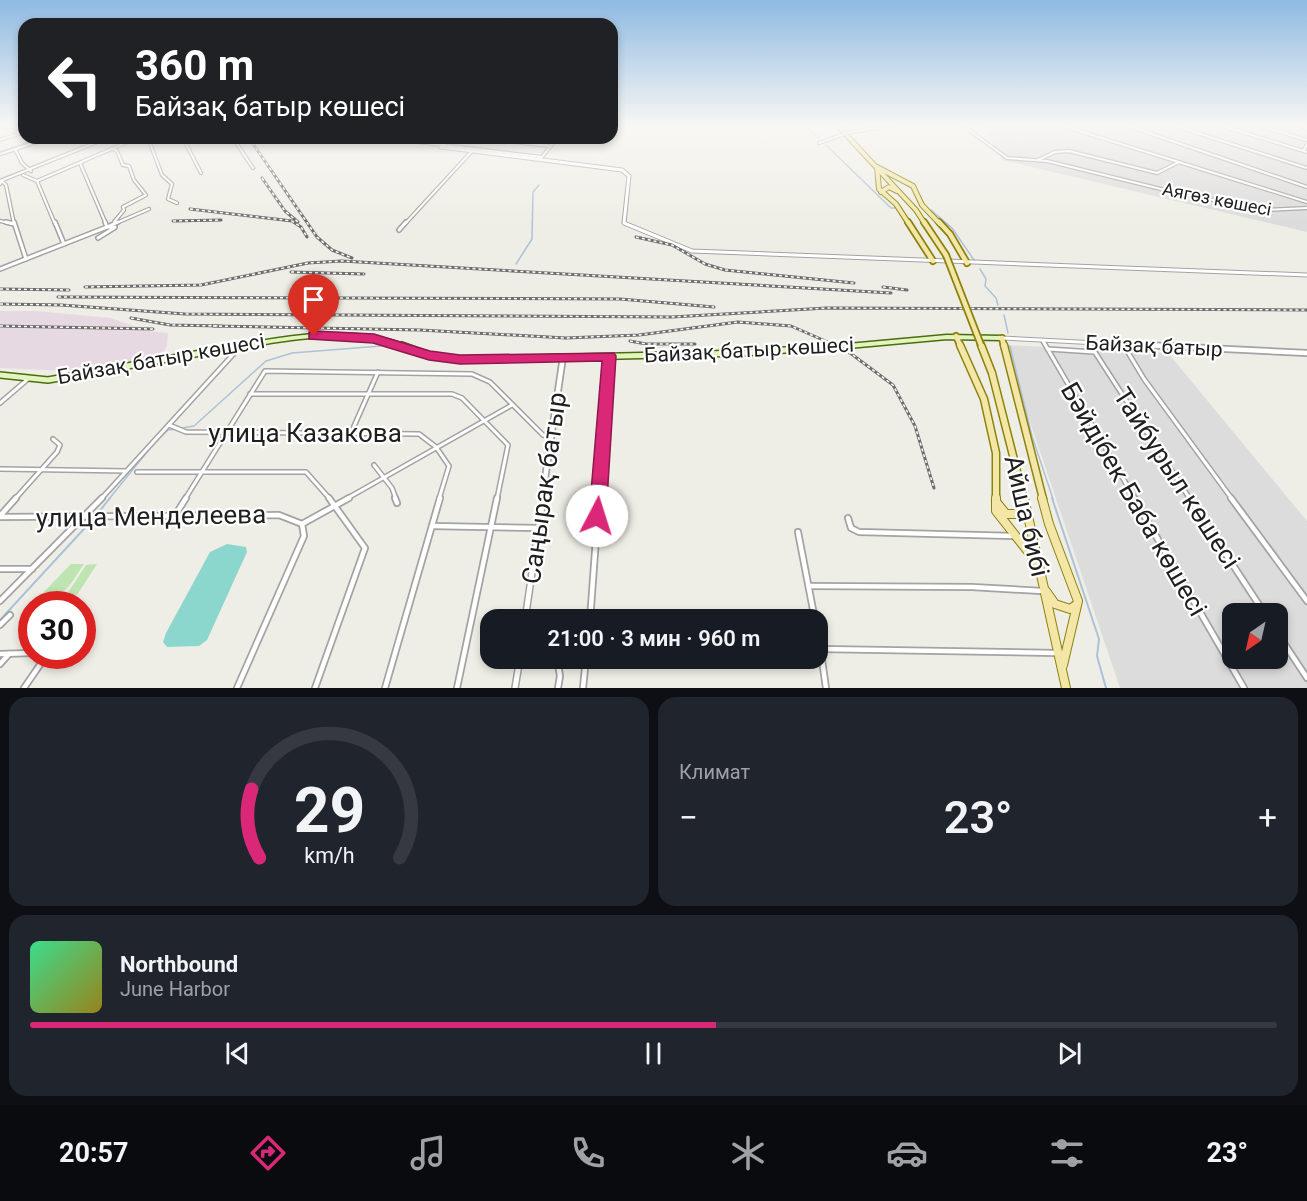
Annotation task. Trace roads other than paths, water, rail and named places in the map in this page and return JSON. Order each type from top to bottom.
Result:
[{"type":"main road","name":"Айша бибі","points":[[868,157],[927,224],[946,255],[992,373],[1018,472],[1066,688]]},
{"type":"main road","points":[[933,261],[901,211],[882,192],[877,181],[877,167],[913,186],[922,205],[950,234],[967,263]]},
{"type":"main road","points":[[901,194],[901,185],[913,186]]},
{"type":"main road","points":[[882,192],[884,188],[889,187],[901,194]]},
{"type":"main road","name":"Байзақ батыр көшесі","points":[[0,375],[48,380],[292,336],[357,336],[399,344],[429,355],[460,360],[786,351],[956,336],[1002,338]]},
{"type":"main road","points":[[956,336],[984,399],[996,453],[996,511],[1040,567]]},
{"type":"main road","points":[[1002,338],[1049,524],[1059,556],[1078,601],[1062,668]]},
{"type":"main road","points":[[995,496],[998,506],[1006,514],[1020,514],[1024,507]]},
{"type":"main road","points":[[1044,589],[1054,604],[1060,607],[1074,608],[1078,601]]},
{"type":"street","points":[[19,157],[31,171]]},
{"type":"street","points":[[26,259],[14,224],[8,191],[1,182],[63,157]]},
{"type":"street","points":[[37,181],[94,157]]},
{"type":"street","points":[[0,269],[114,226],[124,210],[123,207],[146,195],[134,180],[134,174],[129,166],[123,165],[120,157]]},
{"type":"street","points":[[155,157],[162,175],[172,184],[168,199],[177,203]]},
{"type":"street","points":[[193,157],[201,173]]},
{"type":"street","points":[[246,157],[253,168]]},
{"type":"street","points":[[399,230],[467,157]]},
{"type":"street","points":[[532,157],[543,158]]},
{"type":"street","points":[[535,157],[626,172],[628,176],[624,223],[684,249],[967,263],[1307,274]]},
{"type":"street","name":"Аягөз көшесі","points":[[1006,157],[1098,172],[1173,192],[1264,210],[1307,208]]},
{"type":"street","points":[[1036,161],[1044,157]]},
{"type":"street","points":[[1093,157],[1157,173],[1179,162]]},
{"type":"street","points":[[1164,157],[1307,202]]},
{"type":"street","points":[[1221,157],[1307,187]]},
{"type":"street","points":[[1274,157],[1307,168]]},
{"type":"street","points":[[80,163],[107,227]]},
{"type":"street","points":[[22,174],[37,181],[64,244]]},
{"type":"street","points":[[91,241],[114,226],[149,209]]},
{"type":"street","points":[[0,221],[14,224]]},
{"type":"street","points":[[95,232],[98,238]]},
{"type":"street","name":"Байзақ батыр","points":[[1002,338],[1307,352]]},
{"type":"street","name":"Бәйдібек Баба көшесі","points":[[1043,341],[1244,688]]},
{"type":"street","points":[[1059,342],[1063,350]]},
{"type":"street","name":"Тайбурыл көшесі","points":[[1089,343],[1258,603]]},
{"type":"street","points":[[1123,344],[1144,379],[1307,601]]},
{"type":"street","points":[[0,601],[84,517],[236,354],[239,347]]},
{"type":"street","points":[[1047,350],[1094,352]]},
{"type":"street","points":[[591,609],[609,356]]},
{"type":"street","name":"Саңырақ батыр","points":[[527,609],[563,357]]},
{"type":"street","points":[[176,514],[265,371],[472,374],[490,382],[543,435],[551,438]]},
{"type":"street","points":[[351,433],[378,372]]},
{"type":"street","points":[[0,403],[28,379]]},
{"type":"street","points":[[250,394],[452,394],[462,398],[508,445],[457,688]]},
{"type":"street","points":[[237,688],[304,536],[302,524],[512,404]]},
{"type":"street","name":"улица Казакова","points":[[169,425],[186,432],[226,434],[419,434],[436,447]]},
{"type":"street","points":[[0,517],[57,452],[60,445],[53,439]]},
{"type":"street","points":[[386,688],[449,466],[436,447]]},
{"type":"street","points":[[374,465],[392,488],[397,503]]},
{"type":"street","points":[[0,469],[126,471]]},
{"type":"street","points":[[137,472],[306,472],[319,484],[365,548],[315,688]]},
{"type":"street","name":"улица Менделеева","points":[[0,517],[279,515],[302,524]]},
{"type":"street","points":[[848,518],[851,528],[859,532],[1017,536]]},
{"type":"street","points":[[432,526],[538,528]]},
{"type":"street","points":[[798,532],[813,609]]},
{"type":"street","points":[[0,569],[32,569]]},
{"type":"street","points":[[809,586],[1044,589]]},
{"type":"street","points":[[0,625],[10,615]]},
{"type":"street","points":[[828,649],[1058,652]]},
{"type":"street","points":[[1288,649],[1307,678]]},
{"type":"street","points":[[0,664],[9,653]]},
{"type":"street","points":[[0,654],[18,653]]},
{"type":"street","points":[[24,688],[37,669]]},
{"type":"street","points":[[515,688],[518,669]]},
{"type":"street","points":[[558,688],[559,669]]},
{"type":"street","points":[[583,688],[585,669]]},
{"type":"street","points":[[823,669],[826,688]]},
{"type":"waterway","points":[[838,157],[891,208],[895,208]]},
{"type":"waterway","points":[[516,264],[532,239],[533,192],[539,185]]},
{"type":"waterway","points":[[931,210],[952,228],[974,260]]},
{"type":"waterway","points":[[980,269],[986,279],[985,286],[996,298],[998,305]]},
{"type":"waterway","points":[[1004,315],[1008,333]]},
{"type":"waterway","points":[[182,428],[194,426],[266,361],[292,353],[381,346]]},
{"type":"waterway","points":[[1010,346],[1032,436],[1053,499]]},
{"type":"waterway","points":[[154,443],[168,430],[177,429]]},
{"type":"waterway","points":[[109,499],[151,447]]},
{"type":"waterway","points":[[98,513],[110,498]]},
{"type":"waterway","points":[[1052,498],[1099,639],[1097,656],[1106,688]]},
{"type":"waterway","points":[[0,620],[95,517]]},
{"type":"railway","points":[[262,157],[317,237],[332,250],[352,258]]},
{"type":"railway","points":[[262,178],[285,211],[298,222]]},
{"type":"railway","points":[[190,209],[292,221],[301,227],[307,237]]},
{"type":"railway","points":[[173,221],[221,220]]},
{"type":"railway","points":[[636,237],[672,245],[705,264],[725,270],[854,283]]},
{"type":"railway","points":[[85,287],[201,285],[308,263],[342,261],[891,293]]},
{"type":"railway","points":[[291,272],[364,274]]},
{"type":"railway","points":[[883,287],[907,290]]},
{"type":"railway","points":[[0,289],[69,290]]},
{"type":"railway","points":[[58,297],[620,299],[714,307]]},
{"type":"railway","points":[[0,304],[61,305],[185,314],[672,317],[827,308],[1307,310]]},
{"type":"railway","points":[[131,318],[170,325],[221,326]]},
{"type":"railway","points":[[213,326],[420,330],[566,338],[639,335],[738,322],[791,326],[846,350],[893,385],[915,426],[934,488]]},
{"type":"railway","points":[[0,326],[153,329]]},
{"type":"railway","points":[[630,341],[646,344],[695,344]]}]
